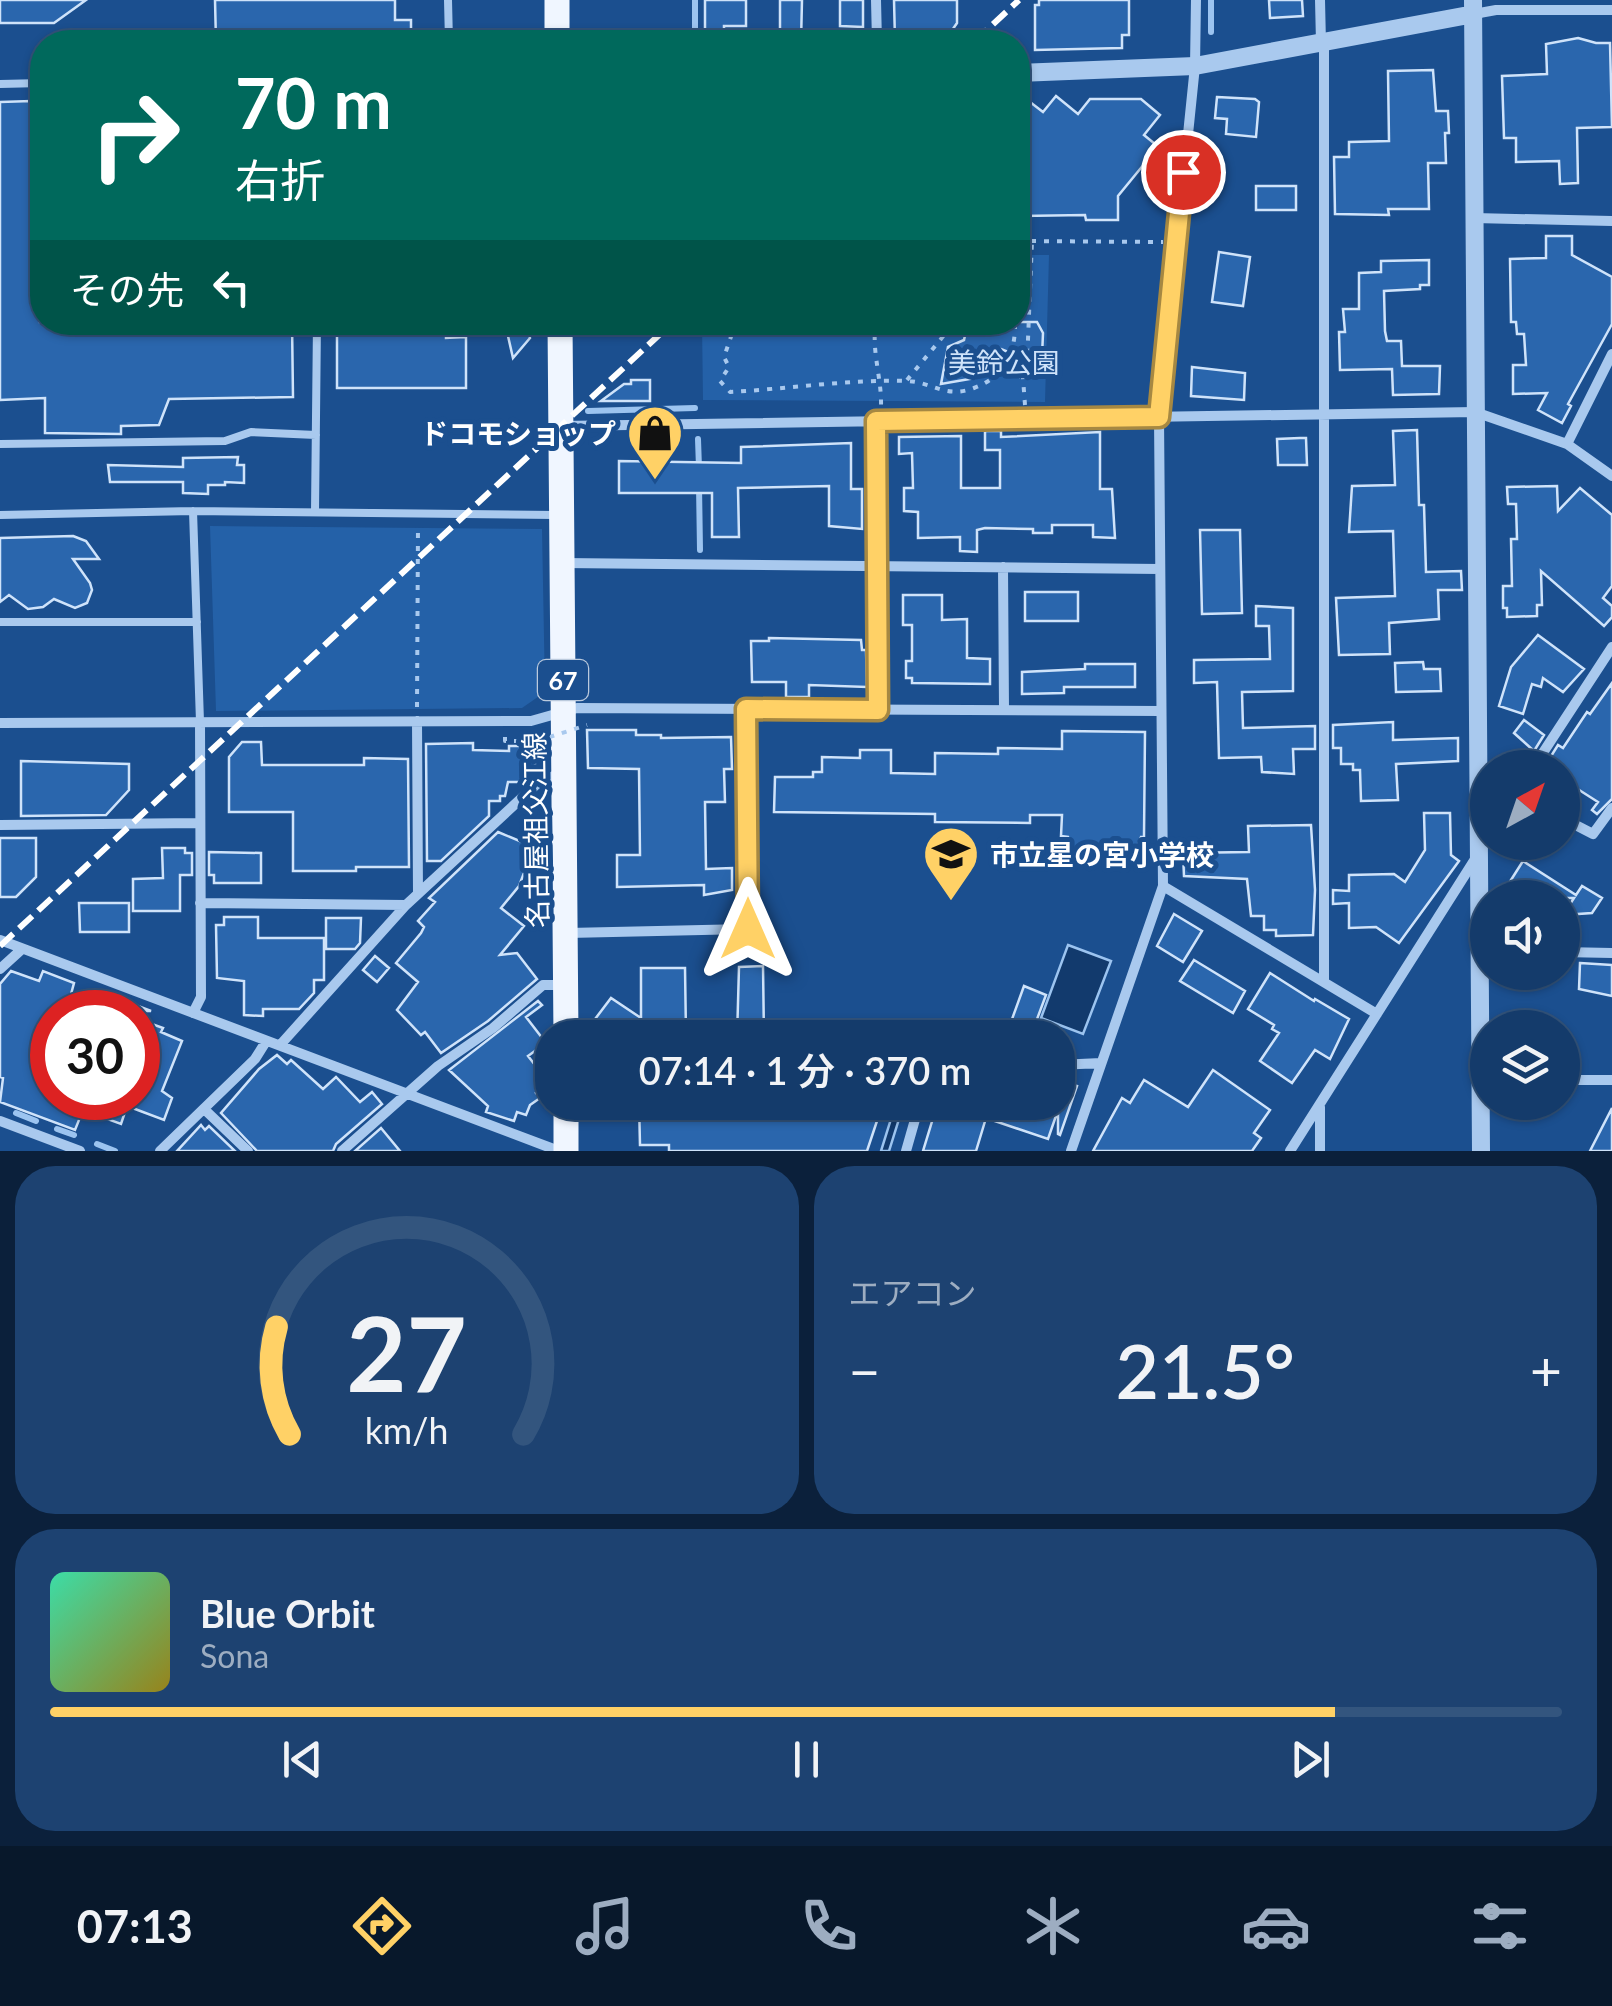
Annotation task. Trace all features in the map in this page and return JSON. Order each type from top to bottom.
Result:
[{"type":"main road","points":[[557,0],[557,30]]},
{"type":"main road","name":"名古屋祖父江線","points":[[560,335],[566,1020]]},
{"type":"main road","points":[[562,1151],[565,1120]]},
{"type":"street","points":[[876,0],[877,30]]},
{"type":"street","points":[[1071,1151],[1162,886],[1159,417],[1194,66],[1196,0]]},
{"type":"street","points":[[1320,0],[1324,982]]},
{"type":"street","points":[[1030,73],[1194,66],[1474,7],[1612,10]]},
{"type":"street","points":[[1474,7],[1480,750]]},
{"type":"street","points":[[1474,218],[1612,220]]},
{"type":"street","points":[[1567,444],[1612,354]]},
{"type":"street","points":[[560,426],[1475,412],[1567,444],[1612,476]]},
{"type":"street","points":[[878,421],[878,710]]},
{"type":"street","points":[[562,563],[1160,569]]},
{"type":"street","points":[[1003,568],[1004,710]]},
{"type":"street","points":[[1545,750],[1612,647]]},
{"type":"street","points":[[1601,663],[1612,670]]},
{"type":"street","points":[[0,723],[531,721],[577,708],[1161,711]]},
{"type":"street","points":[[566,933],[748,929],[746,709]]},
{"type":"street","points":[[417,721],[418,894]]},
{"type":"street","points":[[193,1013],[201,997],[200,722]]},
{"type":"street","points":[[281,1044],[406,905],[539,782],[564,772]]},
{"type":"street","points":[[1580,827],[1593,834],[1612,808]]},
{"type":"street","points":[[0,826],[200,823]]},
{"type":"street","points":[[1290,1151],[1473,860]]},
{"type":"street","points":[[1162,886],[1377,1014]]},
{"type":"street","points":[[200,903],[406,905]]},
{"type":"street","points":[[0,940],[265,1043],[281,1044],[562,1151]]},
{"type":"street","points":[[0,970],[22,948]]},
{"type":"street","points":[[1580,952],[1612,953]]},
{"type":"street","points":[[342,1151],[544,985],[566,985]]},
{"type":"street","points":[[160,1151],[255,1060],[265,1043]]},
{"type":"street","points":[[1075,1065],[1101,1064]]},
{"type":"street","points":[[1580,1080],[1612,1080]]},
{"type":"street","points":[[1320,1106],[1320,1151]]},
{"type":"street","points":[[204,1109],[248,1151]]},
{"type":"street","points":[[0,1120],[80,1151]]},
{"type":"street","points":[[906,1151],[915,1120]]},
{"type":"street","points":[[1482,1151],[1483,1120]]},
{"type":"lane","points":[[448,0],[449,30]]},
{"type":"lane","points":[[0,84],[30,83]]},
{"type":"lane","points":[[314,512],[317,335]]},
{"type":"lane","points":[[0,444],[226,442],[251,432],[316,435]]},
{"type":"lane","points":[[0,515],[193,511],[562,516]]},
{"type":"lane","points":[[193,511],[200,722]]},
{"type":"lane","points":[[0,622],[196,622]]},
{"type":"path","points":[[1030,290],[1032,241],[1176,242]]},
{"type":"path","points":[[731,335],[724,356],[729,367],[720,380],[730,392],[906,381],[955,393],[990,381],[1005,368],[1014,335]]},
{"type":"path","points":[[874,335],[882,384],[878,421]]},
{"type":"path","points":[[906,381],[944,335]]},
{"type":"path","points":[[1026,419],[1023,378],[1028,335]]},
{"type":"path","points":[[1005,368],[1023,378]]},
{"type":"path","points":[[417,721],[418,514]]},
{"type":"path","points":[[505,741],[536,741],[587,724]]},
{"type":"green space","name":"美鈴公園","points":[[1030,255],[1049,255],[1045,402],[703,400],[702,335],[1030,335]]},
{"type":"green space","points":[[210,526],[542,529],[545,692],[522,708],[216,711]]},
{"type":"shaded area","points":[[1068,945],[1111,961],[1083,1034],[1075,1031],[1075,1020],[1041,1018]]},
{"type":"shaded area","points":[[891,1120],[899,1120],[889,1151],[881,1151]]},
{"type":"building","points":[[0,0],[86,0],[54,23],[0,23]]},
{"type":"building","points":[[215,0],[395,0],[395,20],[411,20],[411,30],[216,30]]},
{"type":"building","points":[[705,0],[746,0],[746,26],[705,30]]},
{"type":"building","points":[[780,0],[802,0],[801,30],[780,30]]},
{"type":"building","points":[[840,0],[863,0],[863,27],[840,26]]},
{"type":"building","points":[[894,0],[957,0],[957,23],[952,30],[895,30]]},
{"type":"building","points":[[1039,0],[1129,0],[1129,35],[1122,35],[1122,48],[1035,50],[1035,5],[1039,5]]},
{"type":"building","points":[[1269,0],[1302,0],[1303,16],[1270,18]]},
{"type":"building","points":[[1578,38],[1610,43],[1612,127],[1577,128],[1578,183],[1560,184],[1559,161],[1516,162],[1516,138],[1504,138],[1502,76],[1547,74],[1546,44]]},
{"type":"building","points":[[1433,70],[1436,111],[1448,111],[1449,133],[1445,133],[1446,163],[1428,163],[1429,209],[1388,209],[1389,215],[1335,214],[1334,157],[1349,157],[1349,142],[1389,141],[1388,71]]},
{"type":"building","points":[[1056,96],[1078,114],[1090,99],[1141,99],[1160,115],[1144,135],[1155,144],[1154,152],[1118,196],[1118,220],[1086,220],[1085,215],[1030,216],[1030,102],[1043,112]]},
{"type":"building","points":[[1217,97],[1259,102],[1256,137],[1226,134],[1227,119],[1215,118]]},
{"type":"building","points":[[30,101],[30,335],[292,335],[293,397],[169,399],[159,425],[121,426],[121,434],[45,433],[45,398],[0,400],[0,102]]},
{"type":"building","points":[[1256,186],[1296,186],[1296,210],[1256,210]]},
{"type":"building","points":[[1546,236],[1572,236],[1572,255],[1612,277],[1612,324],[1568,404],[1571,406],[1562,423],[1538,410],[1547,393],[1513,394],[1513,365],[1526,365],[1524,334],[1517,334],[1516,322],[1511,322],[1510,259],[1546,258]]},
{"type":"building","points":[[1219,252],[1250,257],[1243,306],[1212,302]]},
{"type":"building","points":[[1429,260],[1429,285],[1384,291],[1385,331],[1387,341],[1401,341],[1402,366],[1440,366],[1439,394],[1393,395],[1392,369],[1340,370],[1339,332],[1345,332],[1343,309],[1359,309],[1359,273],[1381,272],[1381,261]]},
{"type":"building","points":[[1030,322],[1037,322],[1043,333],[1042,357],[1021,357],[1001,349],[986,371],[975,378],[941,384],[948,347],[964,340],[965,335],[1030,335]]},
{"type":"building","points":[[337,335],[466,337],[466,388],[337,388]]},
{"type":"building","points":[[508,336],[530,338],[513,358]]},
{"type":"building","points":[[1192,367],[1245,373],[1244,400],[1191,396]]},
{"type":"building","points":[[631,380],[650,380],[650,401],[601,401],[624,384],[631,384]]},
{"type":"building","points":[[1417,430],[1426,572],[1461,571],[1462,590],[1438,590],[1439,619],[1389,623],[1390,654],[1339,655],[1336,598],[1395,596],[1393,531],[1349,532],[1352,486],[1395,485],[1393,431]]},
{"type":"building","points":[[985,431],[1001,431],[1001,437],[1100,432],[1100,489],[1112,489],[1115,538],[1093,537],[1093,525],[1052,525],[1052,533],[985,528],[977,530],[977,552],[960,551],[960,537],[918,538],[918,512],[904,511],[904,488],[913,488],[912,453],[899,454],[899,437],[961,436],[961,488],[1000,488],[1000,450],[985,450]]},
{"type":"building","points":[[1306,438],[1307,465],[1278,465],[1277,439]]},
{"type":"building","points":[[851,443],[851,489],[862,489],[862,529],[829,526],[829,486],[738,488],[739,537],[712,537],[712,493],[619,493],[619,461],[741,463],[741,447]]},
{"type":"building","points":[[238,457],[237,465],[244,465],[244,483],[208,485],[208,494],[183,493],[183,482],[110,482],[108,465],[183,467],[183,458]]},
{"type":"building","points":[[1557,486],[1558,511],[1580,488],[1612,515],[1612,586],[1603,598],[1612,606],[1612,617],[1604,626],[1541,571],[1542,605],[1537,605],[1537,616],[1507,617],[1507,608],[1503,608],[1503,586],[1512,586],[1511,539],[1517,539],[1516,504],[1508,504],[1507,487]]},
{"type":"building","points":[[1200,530],[1240,530],[1242,613],[1202,614]]},
{"type":"building","points":[[73,536],[86,541],[99,559],[73,559],[90,583],[92,590],[87,603],[75,608],[54,599],[43,607],[28,609],[9,595],[0,602],[0,538]]},
{"type":"building","points":[[1025,592],[1078,592],[1078,621],[1025,621]]},
{"type":"building","points":[[903,595],[942,595],[942,620],[967,619],[967,658],[990,659],[990,684],[912,683],[912,678],[906,678],[906,661],[912,661],[912,625],[903,625]]},
{"type":"building","points":[[1256,606],[1293,608],[1293,691],[1242,692],[1243,728],[1315,726],[1315,749],[1293,749],[1294,774],[1262,772],[1261,757],[1219,758],[1217,682],[1194,683],[1194,660],[1270,659],[1269,626],[1256,626]]},
{"type":"building","points":[[1538,635],[1584,669],[1563,692],[1543,678],[1541,687],[1532,684],[1523,714],[1499,706],[1511,667]]},
{"type":"building","points":[[861,640],[862,650],[866,650],[867,687],[809,685],[809,697],[786,697],[786,682],[752,682],[751,641]]},
{"type":"building","points":[[1423,662],[1424,669],[1440,669],[1441,691],[1396,692],[1395,663]]},
{"type":"building","points":[[1085,664],[1135,664],[1135,687],[1064,687],[1064,693],[1022,694],[1022,672],[1085,669]]},
{"type":"building","points":[[1612,683],[1612,799],[1597,814],[1592,810],[1598,802],[1580,790],[1580,750],[1555,750],[1558,745],[1563,748],[1587,712],[1590,714]]},
{"type":"building","points":[[1524,720],[1544,735],[1533,750],[1514,733]]},
{"type":"building","points":[[1393,722],[1393,740],[1458,738],[1458,761],[1396,764],[1398,800],[1361,801],[1360,770],[1353,770],[1353,764],[1341,764],[1341,748],[1333,748],[1333,725]]},
{"type":"building","points":[[587,730],[636,730],[636,735],[661,738],[731,737],[732,769],[724,769],[725,802],[705,802],[706,869],[732,868],[732,890],[704,895],[704,885],[617,887],[617,855],[640,855],[639,769],[588,768]]},
{"type":"building","points":[[1062,731],[1145,732],[1144,837],[1137,848],[1106,848],[1106,855],[1090,854],[1090,848],[1073,848],[1068,837],[1061,836],[1062,815],[1030,815],[1030,823],[935,822],[935,814],[774,812],[775,777],[813,777],[813,772],[822,772],[822,757],[860,758],[860,750],[891,750],[891,773],[935,774],[935,753],[998,754],[998,748],[1062,749]]},
{"type":"building","points":[[242,742],[261,742],[262,765],[364,765],[364,758],[408,759],[409,867],[293,871],[293,812],[229,812],[229,757]]},
{"type":"building","points":[[473,743],[473,750],[509,751],[509,746],[535,746],[535,774],[524,776],[524,782],[508,782],[500,801],[489,801],[489,816],[441,861],[427,861],[426,744]]},
{"type":"building","points":[[21,761],[129,764],[129,790],[106,815],[21,816]]},
{"type":"building","points":[[1424,813],[1450,813],[1451,855],[1459,861],[1399,943],[1376,927],[1349,928],[1349,903],[1333,904],[1333,890],[1349,891],[1349,875],[1394,874],[1405,882],[1425,850]]},
{"type":"building","points":[[1311,825],[1313,935],[1276,936],[1276,930],[1264,930],[1264,916],[1251,916],[1247,879],[1184,876],[1183,853],[1249,852],[1248,826]]},
{"type":"building","points":[[498,832],[534,847],[519,886],[501,908],[524,926],[500,955],[517,953],[537,979],[488,1021],[441,1053],[425,1032],[421,1035],[397,1010],[418,982],[396,963],[421,933],[424,927],[418,921],[435,902],[429,898]]},
{"type":"building","points":[[0,838],[36,838],[36,877],[16,897],[0,897]]},
{"type":"building","points":[[162,848],[185,848],[185,853],[192,853],[192,875],[180,875],[180,911],[133,911],[133,879],[163,878]]},
{"type":"building","points":[[209,852],[261,853],[261,883],[214,883],[214,875],[209,875]]},
{"type":"building","points":[[1523,861],[1553,880],[1511,880]]},
{"type":"building","points":[[1582,886],[1602,898],[1592,913],[1580,914]]},
{"type":"building","points":[[79,903],[129,903],[129,932],[80,932]]},
{"type":"building","points":[[1174,914],[1202,931],[1183,962],[1157,946]]},
{"type":"building","points":[[224,917],[258,917],[258,938],[324,938],[324,980],[314,980],[314,993],[299,1009],[263,1009],[263,1016],[244,1015],[244,981],[217,978],[216,925],[224,925]]},
{"type":"building","points":[[326,918],[361,918],[360,943],[355,949],[326,949]]},
{"type":"building","points":[[375,956],[389,968],[377,982],[363,970]]},
{"type":"building","points":[[1194,960],[1245,991],[1233,1013],[1180,981]]},
{"type":"building","points":[[1580,963],[1612,965],[1612,996],[1580,989]]},
{"type":"building","points":[[763,966],[764,1020],[738,1020],[739,967]]},
{"type":"building","points":[[641,968],[685,968],[686,1020],[594,1020],[611,998],[641,1018]]},
{"type":"building","points":[[11,971],[39,981],[43,971],[74,983],[72,990],[30,990],[30,1113],[0,1102],[0,984]]},
{"type":"building","points":[[1270,973],[1349,1019],[1330,1059],[1315,1050],[1292,1083],[1260,1061],[1279,1033],[1272,1029],[1274,1025],[1248,1009]]},
{"type":"building","points":[[1024,986],[1046,995],[1037,1020],[1012,1020]]},
{"type":"building","points":[[538,1001],[542,1005],[526,1017],[535,1029],[535,1051],[528,1056],[535,1065],[535,1102],[526,1115],[517,1112],[514,1121],[486,1112],[488,1106],[449,1070]]},
{"type":"building","points":[[160,1027],[161,1032],[182,1041],[162,1091],[172,1098],[164,1120],[160,1118]]},
{"type":"building","points":[[277,1055],[287,1064],[291,1060],[323,1089],[336,1077],[360,1102],[372,1092],[382,1104],[333,1151],[257,1151],[221,1113],[259,1069]]},
{"type":"building","points":[[1213,1070],[1270,1110],[1254,1133],[1261,1138],[1252,1151],[1093,1151],[1122,1098],[1130,1103],[1144,1080],[1188,1107]]},
{"type":"building","points":[[1612,1108],[1612,1151],[1590,1151]]},
{"type":"building","points":[[48,1120],[79,1120],[75,1130]]},
{"type":"building","points":[[639,1120],[877,1120],[867,1151],[669,1151],[669,1145],[640,1145]]},
{"type":"building","points":[[932,1120],[985,1120],[976,1151],[923,1151]]},
{"type":"building","points":[[992,1120],[1055,1120],[1048,1139]]},
{"type":"building","points":[[1058,1120],[1065,1120],[1060,1135]]},
{"type":"building","points":[[201,1125],[205,1130],[209,1126],[235,1151],[177,1151]]},
{"type":"building","points":[[381,1128],[400,1151],[355,1151]]},
{"type":"waterway","points":[[695,0],[695,30]]},
{"type":"waterway","points":[[1211,0],[1211,32]]},
{"type":"waterway","points":[[588,411],[695,408]]},
{"type":"waterway","points":[[698,439],[699,468]]},
{"type":"waterway","points":[[699,485],[700,550]]},
{"type":"waterway","points":[[16,1113],[36,1121]]},
{"type":"waterway","points":[[57,1129],[74,1135]]},
{"type":"waterway","points":[[97,1144],[115,1151]]},
{"type":"railway","points":[[987,30],[1019,0]]},
{"type":"railway","points":[[0,946],[659,335]]},
{"type":"place","name":"ドコモショップ","points":[[655,482]]},
{"type":"place","name":"市立星の宮小学校","points":[[951,903]]},
{"type":"route","points":[[748,929],[746,709],[878,710],[876,421],[1159,417],[1183,172]]}]
